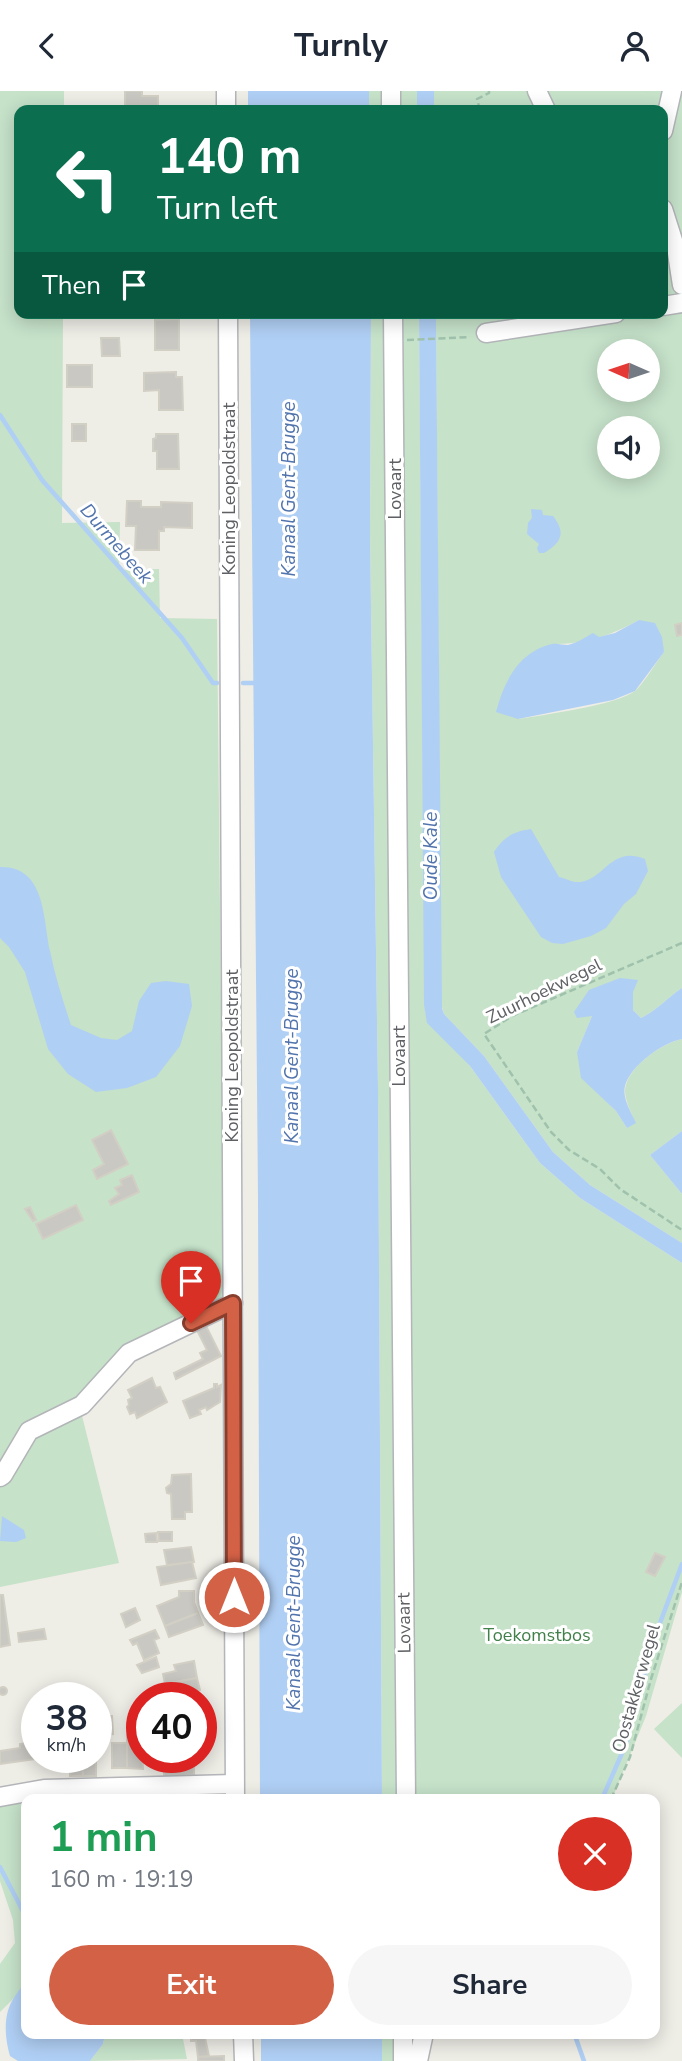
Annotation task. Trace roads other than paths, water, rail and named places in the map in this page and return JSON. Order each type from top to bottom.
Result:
[{"type":"street","points":[[668,109],[672,91]]},
{"type":"street","points":[[668,225],[677,253],[682,285]]},
{"type":"street","name":"Koning Leopoldstraat","points":[[228,319],[235,1791]]},
{"type":"street","name":"Lovaart","points":[[393,319],[406,1794]]},
{"type":"street","points":[[486,333],[577,319]]},
{"type":"street","points":[[0,1477],[29,1431],[82,1405],[129,1353],[233,1303]]},
{"type":"street","points":[[0,1797],[44,1789],[235,1791]]},
{"type":"street","points":[[243,2039],[244,2061]]},
{"type":"street","points":[[403,2039],[403,2061]]},
{"type":"street","points":[[418,2061],[423,2039]]},
{"type":"water","points":[[248,91],[369,91],[369,105],[248,105]]},
{"type":"water","points":[[417,91],[434,91],[434,105],[417,105]]},
{"type":"water","name":"Kanaal Gent-Brugge","points":[[250,319],[371,319],[370,537],[378,1088],[382,1794],[260,1794]]},
{"type":"water","name":"Oude Kale","points":[[419,319],[436,319],[442,1008],[444,1014],[484,1056],[553,1152],[590,1185],[682,1243],[682,1263],[580,1198],[540,1163],[470,1066],[427,1023],[424,1005]]},
{"type":"water","points":[[531,509],[542,510],[543,515],[553,516],[560,527],[558,541],[544,553],[539,553],[539,544],[527,534],[528,523],[532,518]]},
{"type":"water","points":[[639,620],[655,623],[662,637],[664,652],[635,691],[613,700],[518,719],[496,712],[508,679],[521,661],[530,654],[552,644],[571,644],[593,633],[599,637],[615,633]]},
{"type":"water","points":[[531,829],[559,877],[575,882],[585,881],[615,860],[633,856],[645,859],[648,871],[636,894],[624,904],[606,928],[591,936],[563,944],[552,943],[541,937],[501,877],[494,852],[509,836]]},
{"type":"water","points":[[0,867],[15,869],[26,875],[40,897],[54,970],[71,1025],[101,1038],[117,1040],[132,1031],[139,1001],[151,983],[166,981],[189,984],[192,1006],[180,1046],[156,1077],[127,1088],[96,1092],[68,1074],[48,1049],[25,972],[0,938]]},
{"type":"water","points":[[620,978],[638,980],[633,992],[633,1010],[641,1018],[682,988],[682,1039],[648,1056],[628,1078],[625,1095],[636,1123],[627,1128],[616,1111],[581,1078],[577,1052],[592,1016],[577,1018],[574,1012],[589,990]]},
{"type":"water","points":[[682,1131],[682,1194],[650,1155]]},
{"type":"water","points":[[2,1516],[24,1530],[26,1538],[16,1542],[0,1541]]},
{"type":"water","points":[[21,1988],[21,2039],[104,2039],[103,2044],[90,2061],[18,2061],[10,2056],[6,2035],[7,2014]]},
{"type":"water","points":[[261,2039],[382,2039],[382,2061],[261,2061]]},
{"type":"waterway","name":"Durmebeek","points":[[0,415],[42,480],[182,638],[213,683],[217,683]]},
{"type":"waterway","name":"Durmebeek","points":[[243,683],[257,683]]},
{"type":"waterway","points":[[604,1794],[626,1744],[654,1639],[682,1564]]},
{"type":"waterway","points":[[0,1867],[21,1907]]},
{"type":"waterway","points":[[576,2039],[584,2061]]},
{"type":"park label","name":"Toekomstbos","points":[[537,1635]]}]
